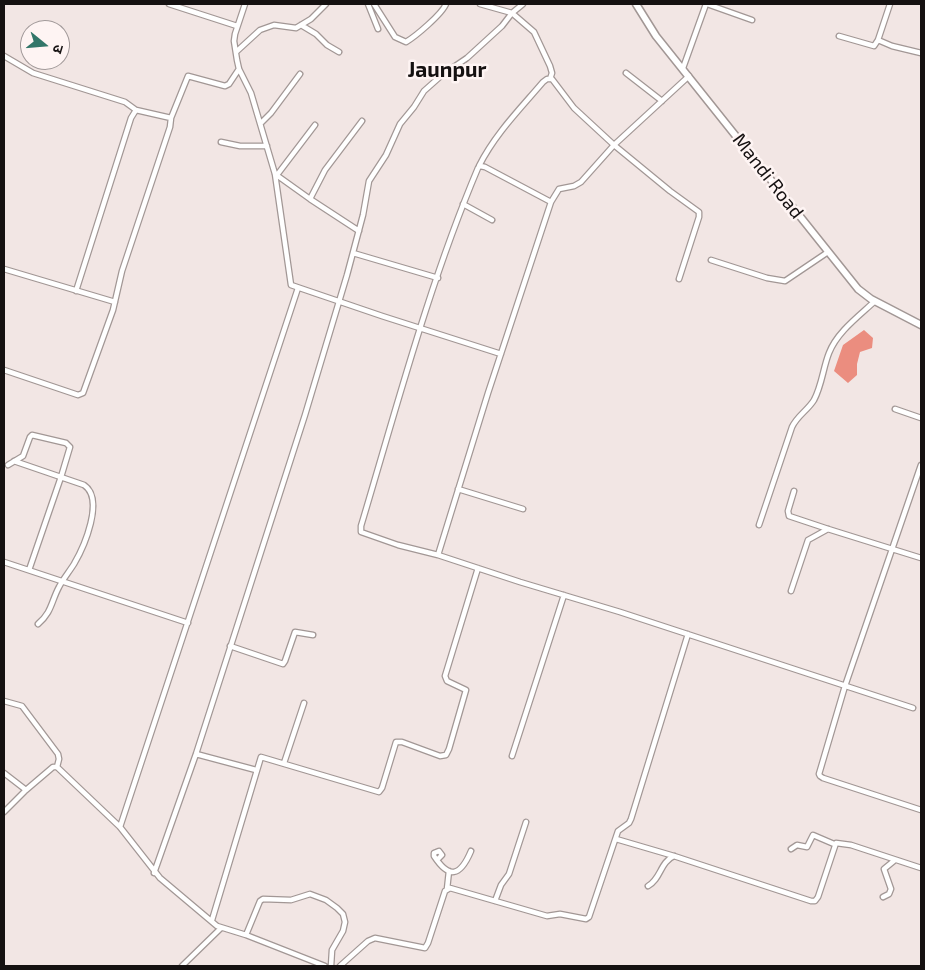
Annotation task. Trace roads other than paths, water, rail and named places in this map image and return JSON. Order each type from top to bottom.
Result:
[{"type":"street","points":[[169,4],[237,26]]},
{"type":"street","points":[[245,4],[234,41],[239,69],[251,93],[276,174],[291,285],[500,354]]},
{"type":"street","points":[[236,52],[256,33],[265,28],[274,25],[293,28],[301,25],[311,19],[326,4]]},
{"type":"street","points":[[368,4],[378,29]]},
{"type":"street","points":[[374,4],[395,37],[406,42],[436,17],[446,4]]},
{"type":"street","points":[[480,4],[512,13],[531,28],[552,73],[550,79],[543,82],[491,144],[479,166],[463,204],[420,328],[360,530],[398,545],[438,555],[688,634],[913,708]]},
{"type":"street","points":[[154,873],[196,754],[264,546],[339,302],[359,231],[369,181],[386,155],[400,124],[412,111],[424,90],[467,58],[523,4]]},
{"type":"street","name":"Mandi Road","points":[[636,4],[656,36],[858,289],[874,301],[921,325]]},
{"type":"street","points":[[683,68],[706,4],[752,20]]},
{"type":"street","points":[[839,36],[874,46],[878,40],[890,4]]},
{"type":"street","points":[[301,25],[316,34],[327,46],[339,52]]},
{"type":"street","points":[[878,40],[892,46],[921,53]]},
{"type":"street","points":[[4,56],[33,73],[125,102],[136,110],[171,118]]},
{"type":"street","points":[[4,370],[81,394],[115,302],[121,276],[170,127],[171,118],[188,76],[225,86],[229,84],[239,69]]},
{"type":"street","points":[[626,73],[662,101]]},
{"type":"street","points":[[261,123],[271,113],[300,74]]},
{"type":"street","points":[[438,555],[500,354],[551,202],[559,189],[574,186],[581,182],[614,145],[689,76]]},
{"type":"street","points":[[550,79],[556,82],[574,108],[614,145],[700,213],[679,279]]},
{"type":"street","points":[[76,291],[131,118],[136,110]]},
{"type":"street","points":[[310,199],[325,170],[362,121]]},
{"type":"street","points":[[276,174],[315,125]]},
{"type":"street","points":[[221,142],[246,146],[267,146]]},
{"type":"street","points":[[479,166],[485,167],[551,202]]},
{"type":"street","points":[[276,174],[359,231]]},
{"type":"street","points":[[463,204],[492,220]]},
{"type":"street","points":[[711,260],[767,278],[785,281],[828,252]]},
{"type":"street","points":[[353,253],[438,278]]},
{"type":"street","points":[[4,270],[115,302]]},
{"type":"street","points":[[120,827],[298,288]]},
{"type":"street","points":[[759,525],[792,427],[795,421],[811,405],[816,396],[829,352],[837,339],[874,301]]},
{"type":"street","points":[[895,409],[921,418]]},
{"type":"street","points":[[8,465],[23,456],[32,435],[69,445],[70,449],[29,570]]},
{"type":"street","points":[[14,462],[61,477],[87,488],[92,497],[93,505],[90,524],[80,552],[62,582],[50,611],[38,624]]},
{"type":"street","points":[[921,465],[845,686],[820,776],[921,810]]},
{"type":"street","points":[[458,489],[523,509]]},
{"type":"street","points":[[794,492],[788,515],[921,558]]},
{"type":"street","points":[[791,591],[808,540],[828,529]]},
{"type":"street","points":[[4,562],[188,623]]},
{"type":"street","points":[[212,920],[256,770],[262,756],[380,792],[396,742],[402,742],[440,756],[446,755],[466,690],[446,680],[445,676],[478,568]]},
{"type":"street","points":[[512,756],[564,595]]},
{"type":"street","points":[[230,646],[282,664],[285,661],[295,632],[313,635]]},
{"type":"street","points":[[447,890],[452,888],[547,916],[557,914],[588,918],[591,915],[619,830],[629,823],[631,819],[688,634]]},
{"type":"street","points":[[4,701],[22,706],[58,754],[57,767]]},
{"type":"street","points":[[284,763],[304,702]]},
{"type":"street","points":[[196,754],[256,770]]},
{"type":"street","points":[[4,812],[53,767],[57,767]]},
{"type":"street","points":[[57,767],[120,827],[154,873],[221,928],[246,935],[325,966]]},
{"type":"street","points":[[4,773],[26,790]]},
{"type":"street","points":[[495,900],[501,885],[509,874],[526,822]]},
{"type":"street","points":[[792,849],[797,845],[806,847],[813,835],[834,844],[837,842],[842,843],[921,868]]},
{"type":"street","points":[[616,839],[814,902],[818,897],[834,844]]},
{"type":"street","points":[[437,860],[441,867],[449,871],[457,870],[463,867],[470,851]]},
{"type":"street","points":[[648,886],[655,881],[667,860],[674,856]]},
{"type":"street","points":[[882,897],[889,894],[891,889],[884,870],[895,860]]},
{"type":"street","points":[[340,966],[368,941],[375,938],[419,948],[426,947],[445,891],[447,890],[449,871]]},
{"type":"street","points":[[246,935],[260,901],[263,899],[291,900],[310,894],[320,897],[332,903],[345,918],[346,922],[332,950],[331,966]]},
{"type":"street","points":[[182,966],[221,928]]},
{"type":"district","name":"Jaunpur","points":[[447,70]]}]
